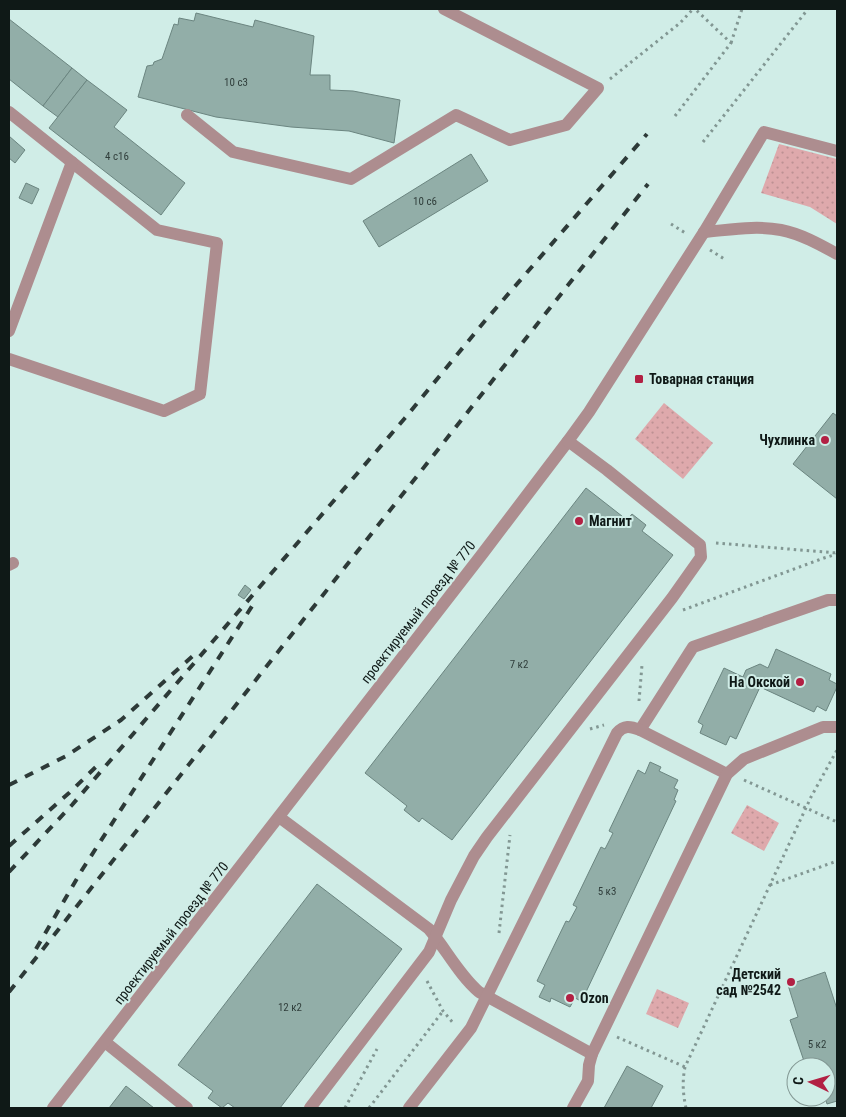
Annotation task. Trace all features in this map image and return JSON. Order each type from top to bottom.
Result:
[{"type":"street","points":[[187,114],[233,152],[351,179],[456,115],[510,140],[566,126],[598,88],[444,9]]},
{"type":"street","points":[[9,112],[158,230],[216,243],[200,394],[164,411],[9,359]]},
{"type":"street","name":"проектируемый проезд № 770","points":[[53,1108],[568,441],[589,412],[704,232],[764,132],[837,151]]},
{"type":"street","points":[[9,331],[72,162]]},
{"type":"street","points":[[704,232],[752,228],[782,230],[814,241],[837,254]]},
{"type":"street","points":[[310,1108],[429,952],[451,900],[474,856],[487,837],[702,557],[700,545],[615,476],[568,441]]},
{"type":"street","points":[[640,730],[693,647],[828,600],[837,600]]},
{"type":"street","points":[[409,1108],[470,1028],[621,728],[630,727],[640,730],[727,774]]},
{"type":"street","points":[[573,1108],[588,1081],[592,1054],[727,774],[744,759],[824,727],[837,727]]},
{"type":"street","points":[[279,817],[429,929],[469,984],[479,992],[592,1054]]},
{"type":"street","points":[[105,1042],[187,1108]]},
{"type":"path","points":[[598,88],[694,9],[731,43]]},
{"type":"path","points":[[674,116],[731,43],[742,9]]},
{"type":"path","points":[[703,142],[808,9]]},
{"type":"path","points":[[700,545],[719,543],[837,554]]},
{"type":"path","points":[[658,616],[669,615],[837,554]]},
{"type":"path","points":[[640,730],[638,714],[642,664]]},
{"type":"path","points":[[686,1108],[682,1082],[685,1068],[806,808],[837,750]]},
{"type":"path","points":[[727,774],[837,822]]},
{"type":"path","points":[[499,933],[510,830]]},
{"type":"path","points":[[770,885],[837,861]]},
{"type":"path","points":[[418,966],[443,1011],[466,1034]]},
{"type":"path","points":[[369,1108],[443,1011]]},
{"type":"path","points":[[603,1031],[685,1068]]},
{"type":"path","points":[[346,1108],[380,1043]]},
{"type":"shaded area","points":[[779,144],[837,159],[837,224],[810,207],[761,193]]},
{"type":"shaded area","points":[[664,403],[713,443],[683,479],[635,439]]},
{"type":"shaded area","points":[[747,805],[779,823],[764,851],[731,833]]},
{"type":"shaded area","points":[[657,989],[689,1003],[678,1028],[646,1014]]},
{"type":"building","points":[[196,13],[253,27],[255,20],[314,36],[310,75],[330,75],[330,90],[353,91],[400,100],[394,143],[349,131],[291,127],[216,117],[138,97],[147,66],[153,65],[154,62],[162,59],[174,24],[178,25],[179,18],[194,21]]},
{"type":"building","points":[[9,19],[72,68],[43,106],[9,79]]},
{"type":"building","points":[[72,68],[87,80],[58,117],[43,106]]},
{"type":"building","points":[[87,80],[127,110],[114,127],[185,183],[161,215],[49,128]]},
{"type":"building","points":[[9,136],[25,150],[15,163],[9,158]]},
{"type":"building","points":[[471,154],[488,181],[379,247],[363,221]]},
{"type":"building","points":[[26,183],[39,189],[32,204],[19,198]]},
{"type":"building","name":"Чухлинка","points":[[833,413],[837,416],[837,499],[793,464]]},
{"type":"building","points":[[586,488],[627,520],[632,514],[646,525],[642,531],[673,555],[452,840],[422,818],[419,822],[404,810],[407,806],[365,773]]},
{"type":"building","points":[[245,585],[251,590],[244,599],[238,595]]},
{"type":"building","points":[[776,649],[831,674],[829,680],[837,684],[837,687],[826,711],[817,706],[814,712],[760,687],[736,739],[730,736],[726,745],[700,733],[703,725],[698,722],[724,668],[743,677],[746,670],[760,664],[768,668]]},
{"type":"building","points":[[650,762],[661,767],[659,771],[678,780],[674,788],[678,790],[674,800],[676,801],[586,992],[583,991],[579,1000],[575,998],[570,1007],[551,998],[550,1002],[539,997],[545,985],[537,981],[566,921],[569,922],[577,907],[573,905],[601,847],[605,849],[613,833],[609,831],[638,770],[645,774]]},
{"type":"building","points":[[317,884],[402,949],[280,1108],[235,1108],[228,1103],[222,1108],[208,1098],[213,1091],[178,1065]]},
{"type":"building","points":[[825,972],[837,1009],[837,1101],[836,1057],[803,1057],[790,1020],[798,1017],[788,985]]},
{"type":"building","points":[[627,1066],[663,1086],[651,1108],[604,1108]]},
{"type":"building","points":[[126,1086],[154,1108],[109,1108]]},
{"type":"railway","points":[[9,872],[72,805],[647,134]]},
{"type":"railway","points":[[9,992],[648,184]]},
{"type":"railway","points":[[36,949],[82,870],[256,600]]},
{"type":"railway","points":[[9,785],[66,756],[121,720],[194,655]]},
{"type":"railway","points":[[9,846],[102,761]]},
{"type":"place","name":"Товарная станция","points":[[639,379]]},
{"type":"place","name":"Чухлинка","points":[[825,440]]},
{"type":"place","name":"Магнит","points":[[579,521]]},
{"type":"place","name":"На Окской","points":[[800,682]]},
{"type":"place","name":"Детский сад №2542","points":[[791,982]]},
{"type":"place","name":"Ozon","points":[[570,998]]}]
